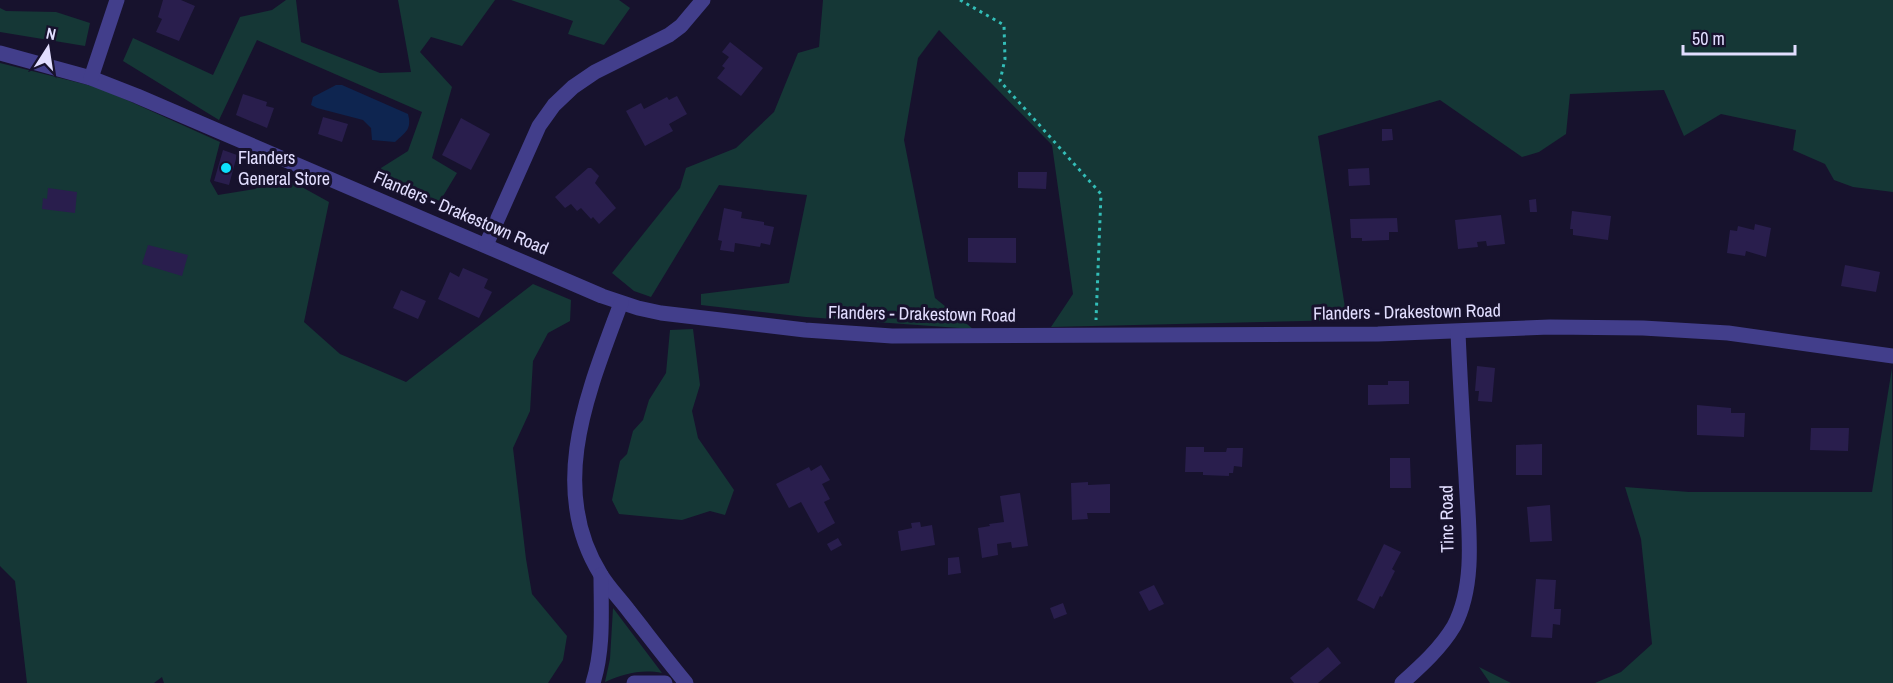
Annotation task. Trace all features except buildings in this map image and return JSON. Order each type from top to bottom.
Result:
[{"type":"street","points":[[91,78],[117,0]]},
{"type":"street","points":[[486,245],[539,126],[554,105],[573,87],[595,72],[675,30],[692,15],[703,0]]},
{"type":"street","name":"Flanders - Drakestown Road","points":[[0,53],[91,78],[137,96],[621,303],[651,312],[842,333],[892,336],[1458,332],[1566,327],[1664,329],[1728,333],[1893,356]]},
{"type":"street","points":[[621,303],[587,400],[579,431],[574,476],[578,519],[582,535],[601,574],[686,683]]},
{"type":"street","name":"Tinc Road","points":[[1402,683],[1444,641],[1457,620],[1466,590],[1468,519],[1458,332]]},
{"type":"street","points":[[593,683],[598,667],[600,646],[601,574]]},
{"type":"street","points":[[634,683],[665,683]]},
{"type":"path","points":[[960,0],[1004,26],[1005,58],[1000,81],[1101,194],[1095,335]]},
{"type":"green space","points":[[286,0],[296,0],[301,42],[380,73],[411,72],[398,0],[495,0],[462,46],[431,37],[420,52],[452,87],[432,158],[457,173],[440,201],[385,183],[381,168],[408,151],[422,112],[257,40],[219,120],[123,61],[133,38],[213,75],[240,17],[272,10]]},
{"type":"green space","points":[[511,0],[619,0],[630,8],[604,45],[568,34],[573,21]]},
{"type":"green space","points":[[823,0],[1893,0],[1893,192],[1853,187],[1834,180],[1825,164],[1793,150],[1796,130],[1721,114],[1684,136],[1664,90],[1570,94],[1566,134],[1539,152],[1522,157],[1440,100],[1318,136],[1347,320],[1051,327],[1073,294],[1052,145],[939,30],[918,58],[904,140],[935,298],[973,329],[806,317],[701,305],[701,294],[789,283],[807,195],[719,185],[651,297],[634,291],[612,273],[680,188],[686,168],[736,148],[774,112],[798,53],[819,47]]},
{"type":"green space","points":[[0,8],[6,11],[56,12],[90,23],[85,46],[0,32]]},
{"type":"green space","points":[[0,63],[100,88],[220,142],[210,181],[218,195],[255,189],[280,175],[329,202],[304,322],[340,354],[406,382],[533,284],[571,300],[570,321],[548,333],[533,361],[530,411],[513,448],[532,594],[567,636],[563,660],[548,683],[164,683],[162,677],[154,683],[27,683],[15,581],[0,566]]},
{"type":"green space","points":[[693,329],[700,385],[692,411],[698,438],[734,490],[725,515],[710,511],[682,520],[619,514],[612,500],[620,461],[627,454],[633,431],[643,420],[649,400],[666,373],[670,330]]},
{"type":"green space","points":[[1892,368],[1893,683],[1595,683],[1621,672],[1652,644],[1641,539],[1625,487],[1689,492],[1872,492]]},
{"type":"green space","points":[[613,608],[662,673],[632,673],[605,682],[610,659]]},
{"type":"green space","points":[[1479,667],[1511,683],[1490,683]]},
{"type":"water","points":[[336,85],[342,85],[408,114],[407,130],[395,142],[372,140],[371,128],[363,120],[311,105],[313,97]]},
{"type":"place","name":"Flanders General Store","points":[[226,168]]}]
